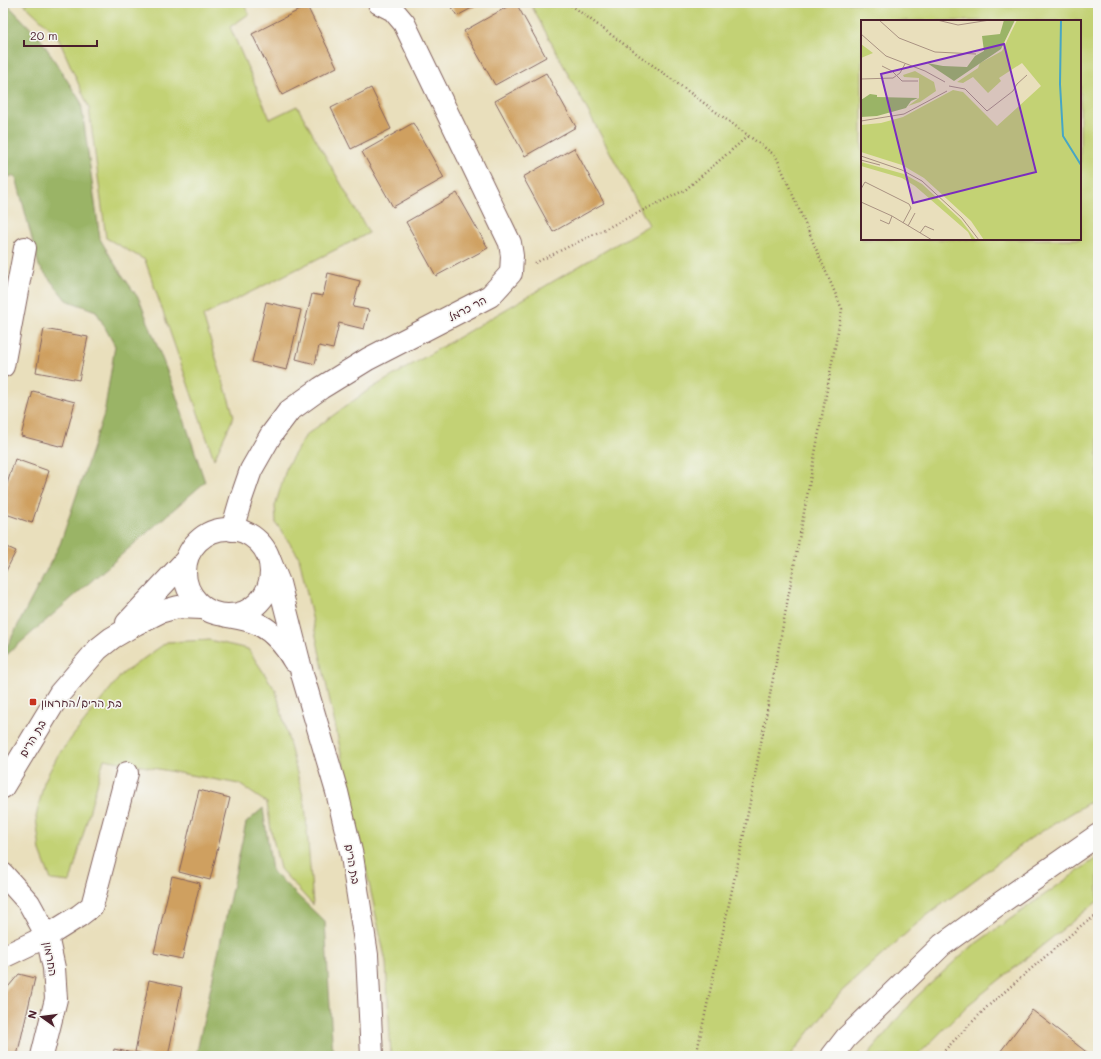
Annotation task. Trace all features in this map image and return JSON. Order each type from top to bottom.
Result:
[{"type":"street","points":[[378,3],[393,10],[408,30],[510,243],[512,256],[510,273]]},
{"type":"street","points":[[3,366],[25,248]]},
{"type":"street","name":"הר כרמל","points":[[232,530],[251,470],[270,435],[289,412],[321,388],[368,359],[490,296],[510,273]]},
{"type":"street","points":[[226,529],[232,530],[240,531],[253,537],[262,547],[270,561],[271,573],[268,587],[262,599],[252,608],[240,614],[227,616],[214,614],[202,608],[193,598],[187,587],[184,573],[186,560],[192,548],[202,538],[213,532],[226,529]]},
{"type":"street","name":"בת הרים","points":[[112,638],[186,560]]},
{"type":"street","name":"בת הרים","points":[[270,561],[279,583],[303,677],[337,792],[352,856],[367,955],[372,1056]]},
{"type":"street","name":"בת הרים","points":[[3,787],[60,693],[98,649],[112,638],[160,612],[178,607],[202,608]]},
{"type":"street","name":"בת הרים","points":[[227,616],[259,624],[275,635],[288,651],[303,677]]},
{"type":"street","points":[[3,957],[47,936],[92,906],[127,773]]},
{"type":"street","points":[[832,1056],[846,1038],[942,945],[1098,835]]},
{"type":"street","name":"החרמון","points":[[3,874],[29,903],[47,936],[54,968],[56,999],[42,1056]]},
{"type":"street","points":[[844,1056],[863,1030],[915,971]]},
{"type":"path","points":[[568,3],[776,156],[842,309],[743,839],[696,1056]]},
{"type":"path","points":[[510,273],[527,267],[685,190],[748,136]]},
{"type":"path","points":[[939,1056],[987,1007],[1083,924],[1098,914]]},
{"type":"green space","points":[[3,3],[6,3],[40,38],[81,102],[100,239],[116,266],[139,299],[174,389],[205,482],[3,658],[3,654],[60,544],[104,414],[115,346],[96,311],[66,300],[39,266],[16,177],[3,176]]},
{"type":"green space","points":[[23,3],[243,3],[249,14],[230,27],[270,119],[297,106],[369,233],[203,316],[234,416],[214,459],[145,260],[106,238],[89,108],[57,35]]},
{"type":"green space","points":[[530,3],[1098,3],[1098,797],[1031,838],[921,920],[842,991],[790,1056],[391,1056],[386,962],[299,557],[276,523],[275,506],[287,466],[306,435],[367,391],[649,225]]},
{"type":"green space","points":[[209,640],[248,649],[276,691],[305,804],[313,905],[280,869],[271,830],[267,803],[239,784],[104,759],[70,882],[51,880],[40,851],[36,817],[44,782],[58,755],[122,674],[167,642]]},
{"type":"green space","points":[[263,808],[272,871],[325,922],[333,1056],[196,1056],[246,823]]},
{"type":"green space","points":[[1098,857],[1098,901],[968,1005],[917,1056],[867,1056],[913,1000],[968,949]]},
{"type":"building","points":[[449,3],[481,3],[457,16]]},
{"type":"building","points":[[516,3],[546,57],[495,85],[464,31]]},
{"type":"building","points":[[307,6],[337,67],[282,95],[252,34]]},
{"type":"building","points":[[546,73],[576,127],[525,156],[495,101]]},
{"type":"building","points":[[371,88],[391,129],[351,149],[331,108]]},
{"type":"building","points":[[413,123],[444,178],[393,207],[362,152]]},
{"type":"building","points":[[574,148],[604,203],[553,232],[523,177]]},
{"type":"building","points":[[457,193],[488,248],[436,276],[406,222]]},
{"type":"building","points":[[328,273],[360,281],[353,307],[369,310],[364,329],[339,323],[333,349],[319,346],[315,364],[296,359],[312,294],[323,296]]},
{"type":"building","points":[[266,302],[301,310],[287,370],[252,362]]},
{"type":"building","points":[[44,329],[88,337],[79,380],[36,372]]},
{"type":"building","points":[[33,391],[75,402],[63,447],[21,436]]},
{"type":"building","points":[[15,459],[49,471],[32,523],[3,513],[3,496]]},
{"type":"building","points":[[3,545],[16,551],[3,577]]},
{"type":"building","points":[[199,790],[230,798],[210,880],[179,872]]},
{"type":"building","points":[[172,876],[200,883],[182,959],[154,953]]},
{"type":"building","points":[[19,974],[35,978],[17,1056],[3,1056],[3,993]]},
{"type":"building","points":[[149,980],[182,987],[168,1056],[153,1056],[135,1052]]},
{"type":"building","points":[[1032,1010],[1089,1054],[1087,1056],[997,1056]]},
{"type":"building","points":[[114,1049],[142,1055],[142,1056],[113,1056]]},
{"type":"place","name":"בת הרים/החרמון","points":[[33,702]]}]
